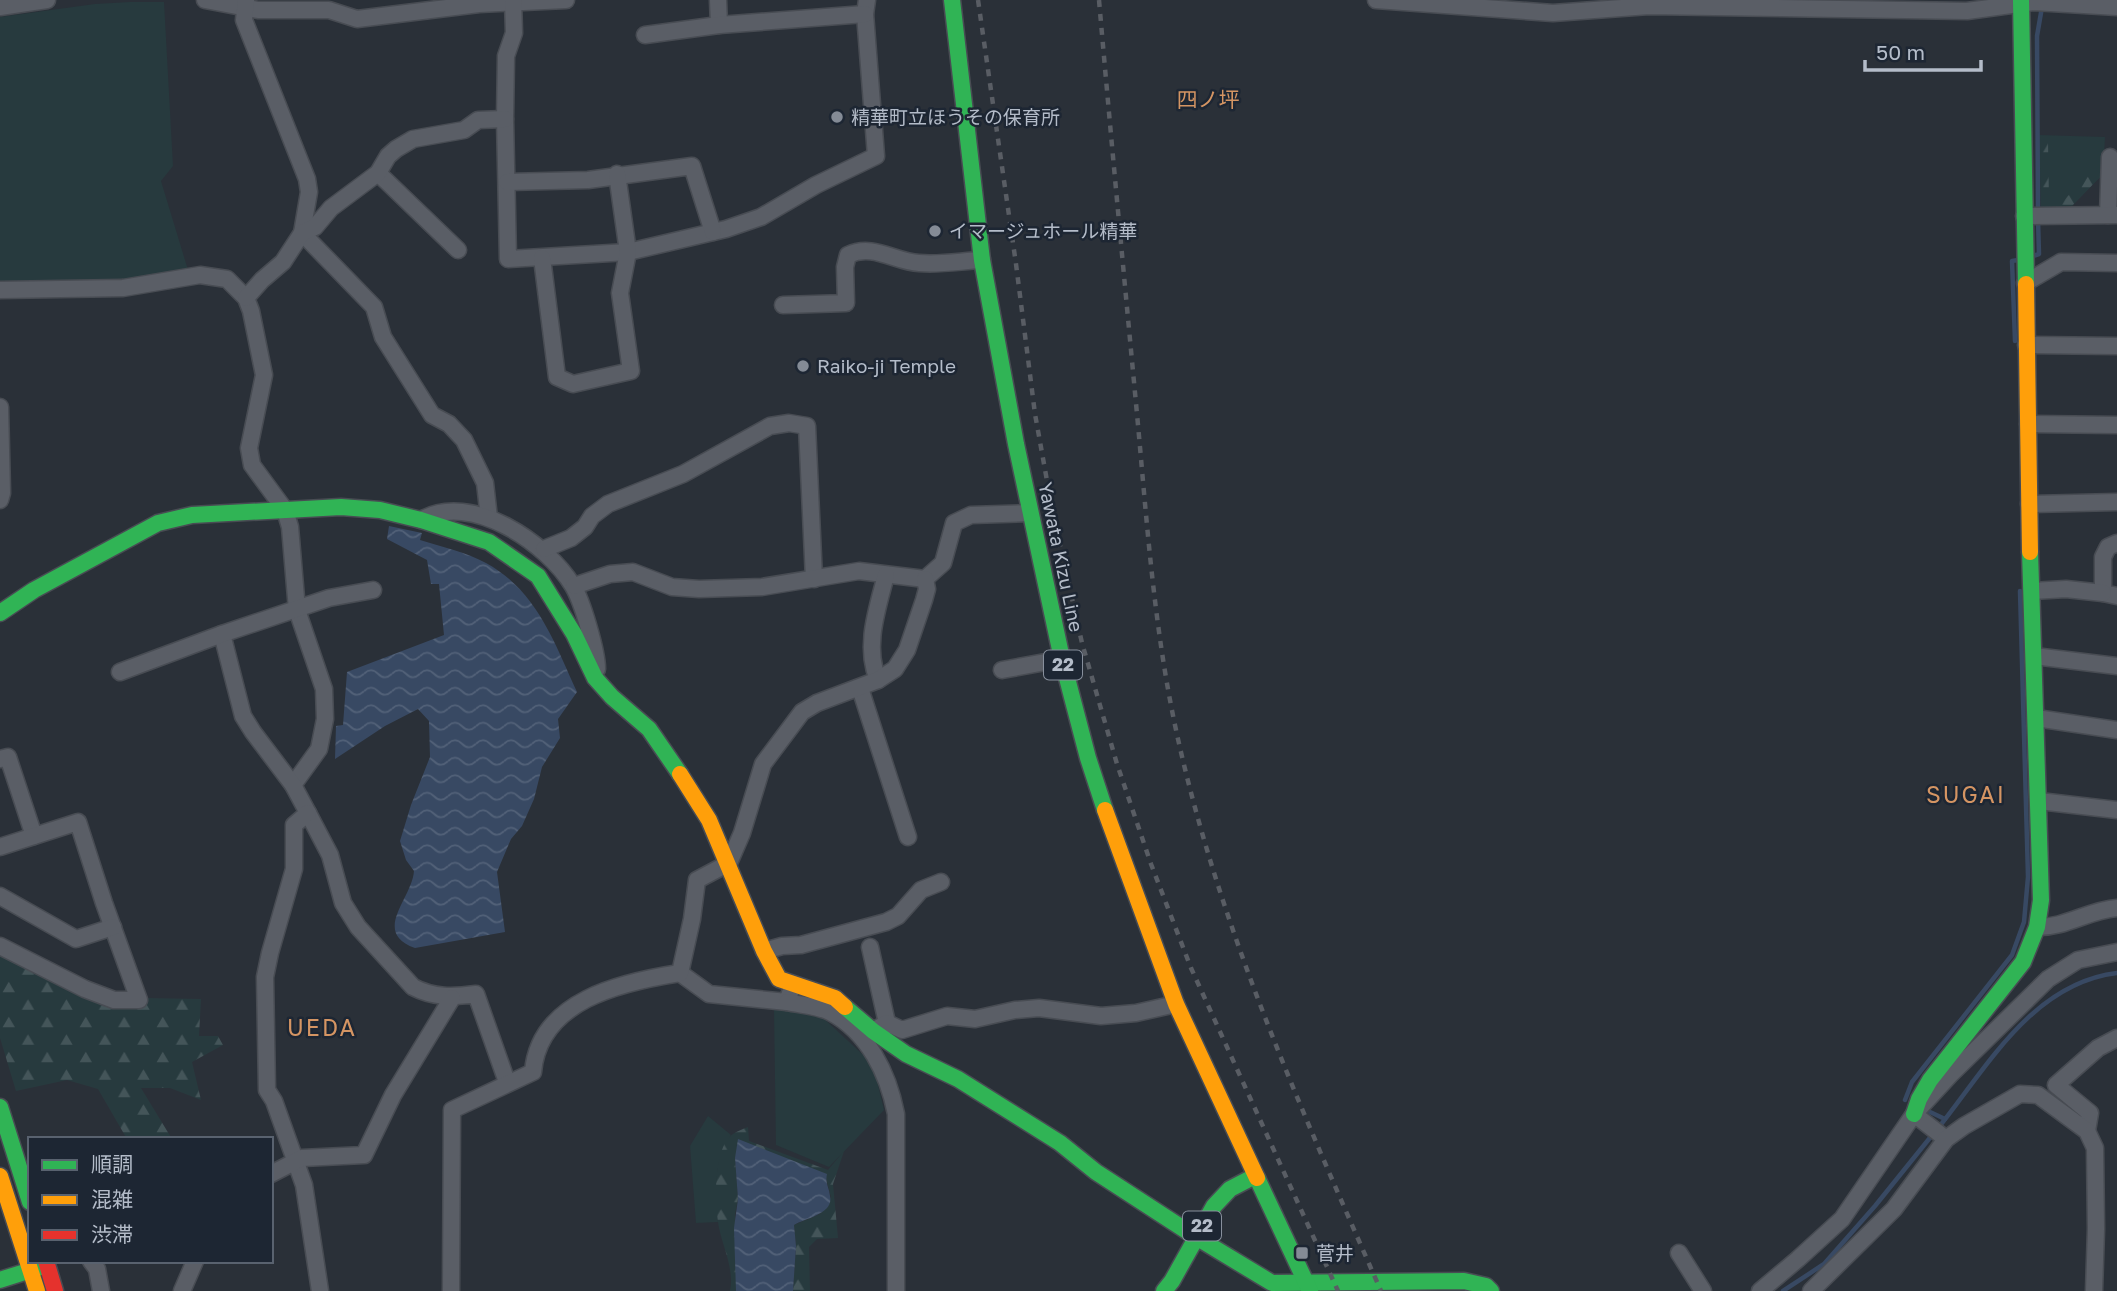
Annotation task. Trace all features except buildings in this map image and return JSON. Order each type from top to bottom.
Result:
[{"type":"street","points":[[0,7],[47,0]]},
{"type":"street","points":[[205,0],[246,4],[258,10],[328,10],[357,19],[377,8],[566,0]]},
{"type":"street","points":[[718,0],[719,25]]},
{"type":"street","name":"Yawata Kizu Line","points":[[952,0],[982,260],[1030,513],[1062,659],[1100,793],[1176,1004],[1309,1288]]},
{"type":"street","points":[[1376,0],[1521,5],[1553,13],[1596,5],[1649,3],[1903,5],[1967,12],[2034,2],[2117,7]]},
{"type":"street","points":[[513,1],[514,33],[506,56],[508,258],[628,252],[713,232],[761,217],[816,185],[876,156],[866,7],[645,34]]},
{"type":"street","points":[[1919,1118],[1919,1099],[1930,1080],[2022,962],[2037,927],[2041,900],[2029,504],[2021,3]]},
{"type":"street","points":[[246,4],[244,20],[307,179],[309,192],[302,233],[283,262],[246,298]]},
{"type":"street","points":[[302,233],[315,227],[331,208],[378,173],[388,156],[413,139],[456,133],[472,126],[478,120],[505,119]]},
{"type":"street","points":[[2026,216],[2113,215],[2110,158]]},
{"type":"street","points":[[507,182],[588,180],[692,166],[713,232]]},
{"type":"street","points":[[378,173],[458,250]]},
{"type":"street","points":[[542,258],[557,377],[573,384],[631,371],[620,293],[628,252],[617,174]]},
{"type":"street","points":[[302,233],[374,307],[383,337],[432,415],[449,424],[464,440],[485,483],[489,518]]},
{"type":"street","points":[[783,305],[846,303],[845,267],[848,255],[859,250],[889,254],[917,263],[982,260]]},
{"type":"street","points":[[2025,283],[2061,262],[2117,263]]},
{"type":"street","points":[[0,289],[124,288],[200,275],[227,279],[246,298],[264,375],[249,447],[252,465],[285,510],[290,527],[298,610],[324,689],[325,719],[319,749],[293,785]]},
{"type":"street","points":[[2026,345],[2117,346]]},
{"type":"street","points":[[0,407],[0,500]]},
{"type":"street","points":[[544,549],[571,538],[608,504],[683,474],[770,426],[789,422],[807,426],[814,579]]},
{"type":"street","points":[[2028,424],[2117,425]]},
{"type":"street","points":[[2029,504],[2117,502]]},
{"type":"street","points":[[0,613],[34,590],[158,523],[192,515],[341,507],[380,510],[489,542],[538,576],[574,634],[595,678],[612,697],[649,729],[709,820],[764,951],[779,979],[793,986],[835,998],[880,1027],[906,1055],[958,1079],[1060,1143],[1096,1172],[1196,1237],[1272,1283],[1309,1288],[1464,1281],[1486,1286],[1491,1291]]},
{"type":"street","points":[[421,520],[433,513],[465,511],[489,518],[544,549],[574,586],[590,631],[598,666],[595,678]]},
{"type":"street","points":[[574,586],[610,574],[633,572],[672,587],[699,589],[762,587],[859,571],[925,579],[943,563],[954,523],[971,515],[1030,513]]},
{"type":"street","points":[[2032,591],[2066,589],[2110,594],[2103,557],[2108,547],[2117,543]]},
{"type":"street","points":[[878,680],[872,666],[871,646],[886,575]]},
{"type":"street","points":[[680,973],[697,880],[729,863],[742,833],[764,764],[771,752],[802,712],[817,703],[878,680],[895,669],[907,650],[927,589],[925,579]]},
{"type":"street","points":[[120,672],[329,598],[373,590]]},
{"type":"street","points":[[222,634],[243,716],[293,785],[330,855],[343,903],[358,927],[414,987],[424,993],[452,998],[476,994],[507,1082]]},
{"type":"street","points":[[2034,656],[2117,666]]},
{"type":"street","points":[[1002,670],[1062,659]]},
{"type":"street","points":[[860,688],[908,836]]},
{"type":"street","points":[[2036,718],[2117,730]]},
{"type":"street","points":[[0,759],[8,757],[34,836]]},
{"type":"street","points":[[2039,801],[2117,810]]},
{"type":"street","points":[[308,813],[294,825],[294,870],[265,977],[267,1090],[274,1101],[304,1185],[320,1291]]},
{"type":"street","points":[[0,847],[78,822],[139,1000],[114,1000],[85,989],[0,946]]},
{"type":"street","points":[[764,951],[801,945],[886,922],[898,916],[921,890],[941,882]]},
{"type":"street","points":[[0,896],[76,939],[113,927]]},
{"type":"street","points":[[2037,927],[2050,928],[2095,912],[2117,908]]},
{"type":"street","points":[[870,947],[880,1027]]},
{"type":"street","points":[[1762,1290],[1842,1219],[1950,1075],[2048,979],[2078,960],[2117,952]]},
{"type":"street","points":[[451,1291],[452,1110],[533,1072],[535,1058],[550,1027],[579,1002],[625,984],[680,973],[709,994],[787,1002],[828,1011],[849,1025],[878,1059],[892,1094],[896,1114],[896,1291]]},
{"type":"street","points":[[787,1002],[793,986]]},
{"type":"street","points":[[273,1173],[302,1158],[364,1155],[393,1095],[452,998]]},
{"type":"street","points":[[880,1027],[902,1030],[947,1016],[975,1019],[1039,1007],[1101,1016],[1136,1013],[1176,1004]]},
{"type":"street","points":[[2087,1131],[2090,1113],[2056,1085],[2098,1048],[2117,1038]]},
{"type":"street","points":[[1811,1291],[1895,1209],[1942,1136],[2020,1094],[2038,1095],[2087,1131],[2095,1148],[2094,1291]]},
{"type":"street","points":[[0,1107],[28,1196]]},
{"type":"street","points":[[1919,1118],[1942,1136]]},
{"type":"street","points":[[0,1176],[37,1291]]},
{"type":"street","name":"22","points":[[1164,1291],[1214,1206],[1230,1189],[1255,1176]]},
{"type":"street","points":[[1679,1253],[1703,1291]]},
{"type":"street","points":[[0,1280],[49,1263]]},
{"type":"street","points":[[51,1263],[55,1291]]},
{"type":"street","points":[[92,1263],[97,1269],[101,1291]]},
{"type":"street","points":[[182,1291],[194,1263]]},
{"type":"green space","points":[[130,2],[164,2],[173,166],[161,181],[188,270],[122,280],[0,281],[0,17]]},
{"type":"green space","points":[[2039,135],[2105,137],[2103,174],[2070,208],[2041,208]]},
{"type":"green space","points":[[2048,142],[2049,201],[2064,200],[2104,159],[2103,174],[2070,208],[2041,208],[2040,143]]},
{"type":"green space","points":[[0,950],[93,992],[144,998],[201,999],[199,1036],[218,1036],[223,1045],[192,1062],[201,1100],[170,1088],[141,1088],[171,1137],[126,1137],[98,1089],[67,1080],[16,1091],[0,1038]]},
{"type":"green space","points":[[781,1006],[821,1016],[873,1064],[884,1110],[829,1167],[776,1145],[774,1008]]},
{"type":"green space","points":[[708,1116],[731,1135],[718,1166],[718,1222],[696,1223],[690,1146]]},
{"type":"green space","points":[[748,1127],[749,1141],[828,1170],[844,1151],[833,1184],[838,1238],[817,1239],[809,1247],[810,1291],[793,1291],[796,1246],[794,1225],[820,1214],[831,1197],[826,1178],[735,1158],[738,1199],[735,1214],[737,1287],[736,1291],[730,1291],[731,1274],[718,1222],[717,1175],[726,1141]]},
{"type":"water","points":[[389,526],[422,533],[420,540],[470,556],[504,575],[531,603],[542,619],[577,692],[558,719],[560,738],[542,767],[534,799],[522,826],[511,839],[497,872],[505,932],[415,948],[402,941],[396,933],[397,914],[412,882],[414,871],[406,860],[400,841],[430,757],[429,721],[418,709],[385,726],[335,759],[336,726],[343,725],[347,672],[444,635],[439,584],[431,584],[427,560],[387,539]]},
{"type":"water","points":[[738,1139],[827,1174],[830,1196],[828,1207],[818,1215],[794,1225],[796,1246],[793,1291],[736,1291],[734,1228],[738,1199],[735,1158]]},
{"type":"waterway","points":[[2038,211],[2037,36],[2042,7]]},
{"type":"waterway","points":[[2033,256],[2039,254],[2038,220]]},
{"type":"waterway","points":[[2015,341],[2012,261],[2018,260]]},
{"type":"waterway","points":[[1905,1100],[1912,1082],[2012,955],[2024,922],[2028,877],[2020,591]]},
{"type":"waterway","points":[[1939,1127],[1994,1055],[2036,1010],[2060,993],[2087,980],[2117,973]]},
{"type":"waterway","points":[[1930,1112],[1945,1119]]},
{"type":"waterway","points":[[1783,1291],[1824,1264],[1933,1134]]},
{"type":"railway","points":[[978,0],[1035,414],[1053,514],[1082,643],[1117,764],[1151,864],[1191,968],[1338,1291]]},
{"type":"railway","points":[[1099,0],[1152,577],[1178,739],[1196,811],[1240,951],[1293,1088],[1381,1291]]},
{"type":"traffic: fast","points":[[952,0],[982,260],[1016,444],[1062,659],[1088,758],[1105,810]]},
{"type":"traffic: fast","points":[[2021,0],[2026,284]]},
{"type":"traffic: fast","points":[[0,613],[34,590],[158,523],[192,515],[341,507],[380,510],[489,542],[538,576],[574,634],[595,678],[612,697],[649,729],[680,774]]},
{"type":"traffic: fast","points":[[1914,1114],[1930,1080],[2023,962],[2037,927],[2041,900],[2030,552]]},
{"type":"traffic: fast","points":[[845,1007],[906,1054],[958,1079],[1060,1143],[1096,1172],[1196,1237],[1272,1283],[1464,1281],[1486,1286],[1491,1291]]},
{"type":"traffic: fast","points":[[0,1107],[28,1196]]},
{"type":"traffic: fast","points":[[1164,1291],[1214,1206],[1230,1189],[1255,1176]]},
{"type":"traffic: fast","points":[[1257,1178],[1310,1291]]},
{"type":"traffic: fast","points":[[0,1280],[47,1265]]},
{"type":"traffic: slow","points":[[2026,284],[2030,552]]},
{"type":"traffic: slow","points":[[680,774],[709,820],[764,951],[779,979],[835,998],[845,1007]]},
{"type":"traffic: slow","points":[[1105,810],[1176,1004],[1257,1178]]},
{"type":"traffic: slow","points":[[0,1176],[37,1291]]},
{"type":"traffic: jam","points":[[47,1263],[55,1291]]},
{"type":"place","name":"精華町立ほうその保育所","points":[[837,117]]},
{"type":"place","name":"イマージュホール精華","points":[[935,231]]},
{"type":"place","name":"Raiko-ji Temple","points":[[803,366]]},
{"type":"place","name":"菅井","points":[[1302,1253]]},
{"type":"district","name":"四ノ坪","points":[[1208,100]]},
{"type":"district","name":"SUGAI","points":[[1966,795]]},
{"type":"district","name":"UEDA","points":[[322,1028]]}]
